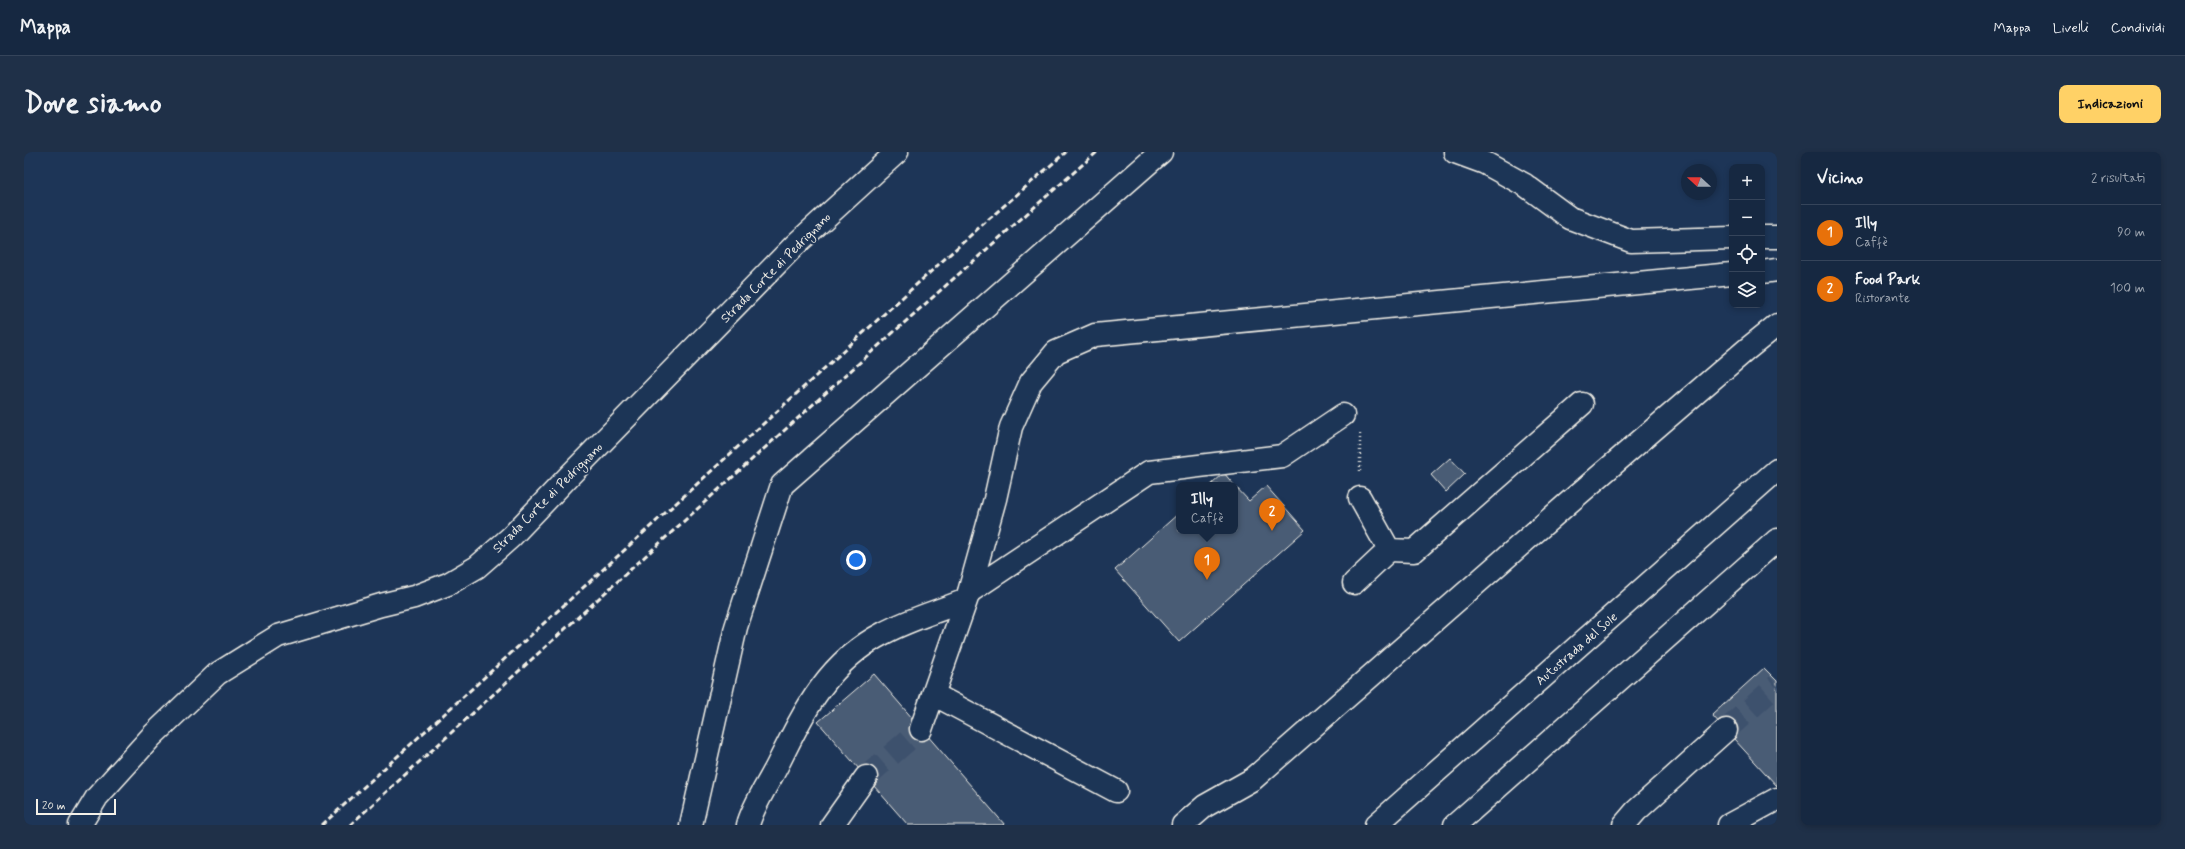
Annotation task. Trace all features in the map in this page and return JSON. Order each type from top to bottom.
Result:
[{"type":"main road","name":"Strada Corte di Pedrignano","points":[[80,825],[97,797],[112,780],[152,736],[217,674],[278,636],[380,605],[414,597],[448,584],[477,567],[511,538],[571,474],[795,245],[896,152]]},
{"type":"main road","points":[[691,825],[736,627],[782,485],[1161,152]]},
{"type":"main road","points":[[1461,153],[1485,163],[1524,186],[1570,218],[1631,241],[1729,238]]},
{"type":"main road","points":[[1765,237],[1777,237]]},
{"type":"main road","points":[[1765,272],[1777,270]]},
{"type":"main road","points":[[922,729],[968,596],[995,499],[1011,427],[1031,382],[1056,352],[1095,335],[1729,274]]},
{"type":"main road","points":[[1183,825],[1205,806],[1253,779],[1566,505],[1777,325]]},
{"type":"main road","points":[[1354,583],[1389,550],[1414,551],[1582,404]]},
{"type":"main road","points":[[748,825],[797,726],[817,691],[845,659],[884,632],[968,596],[1149,472],[1282,456],[1343,415]]},
{"type":"main road","name":"Autostrada del Sole","points":[[1376,825],[1777,470]]},
{"type":"main road","points":[[1360,498],[1389,550]]},
{"type":"main road","points":[[1455,825],[1777,540]]},
{"type":"main road","points":[[933,694],[1116,791]]},
{"type":"main road","points":[[1624,825],[1636,811],[1726,730]]},
{"type":"main road","points":[[832,825],[866,777]]},
{"type":"main road","points":[[1729,825],[1777,799]]},
{"type":"path","points":[[1360,430],[1360,498]]},
{"type":"building","points":[[1450,458],[1465,474],[1446,492],[1431,475]]},
{"type":"building","points":[[1224,473],[1232,482],[1214,482]]},
{"type":"building","points":[[1266,486],[1305,530],[1179,642],[1115,570],[1176,516],[1176,534],[1238,534],[1238,489],[1249,501]]},
{"type":"building","points":[[1764,668],[1777,681],[1777,786],[1712,715]]},
{"type":"building","points":[[874,674],[1005,825],[908,825],[818,722]]},
{"type":"tunnel","points":[[1726,730],[1777,685]]},
{"type":"tunnel","points":[[866,777],[921,729]]},
{"type":"railway","points":[[322,825],[982,225],[1066,152]]},
{"type":"railway","points":[[350,825],[815,402],[1097,152]]},
{"type":"place","name":"Food Park","points":[[1272,531]]},
{"type":"place","name":"Illy","points":[[1207,580]]}]
